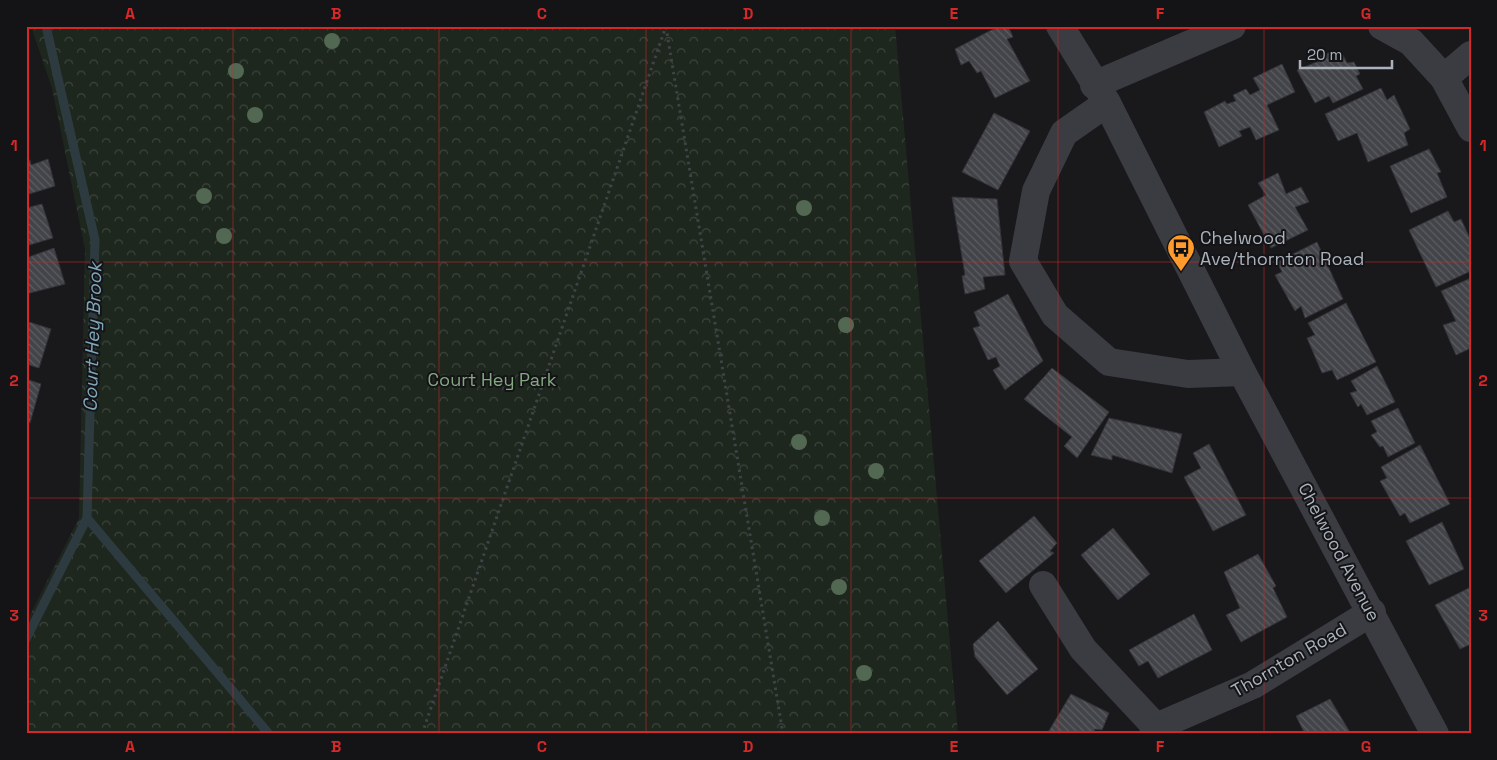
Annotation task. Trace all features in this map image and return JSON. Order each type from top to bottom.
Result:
[{"type":"street","name":"Chelwood Avenue","points":[[1060,26],[1101,94],[1242,372],[1372,612],[1435,734]]},
{"type":"street","points":[[1232,26],[1101,94],[1064,133],[1036,191],[1023,261],[1055,315],[1109,362],[1188,374],[1242,372]]},
{"type":"street","points":[[1382,26],[1410,42],[1444,78],[1471,128]]},
{"type":"street","points":[[1444,78],[1471,55]]},
{"type":"street","points":[[1043,585],[1083,649],[1154,730]]},
{"type":"street","name":"Thornton Road","points":[[1154,730],[1253,685],[1372,612]]},
{"type":"path","points":[[422,734],[666,26]]},
{"type":"path","points":[[666,26],[783,734]]},
{"type":"green space","name":"Court Hey Park","points":[[31,26],[895,26],[958,734],[26,734],[26,623],[79,518],[85,249],[52,88]]},
{"type":"building","points":[[999,26],[1008,26],[1013,37],[1007,39],[1030,81],[995,98],[981,71],[977,73],[969,61],[961,65],[955,49]]},
{"type":"building","points":[[1331,52],[1335,58],[1343,55],[1347,63],[1354,62],[1360,74],[1356,76],[1363,89],[1333,103],[1329,96],[1315,103],[1297,70],[1319,61],[1318,57]]},
{"type":"building","points":[[1282,64],[1295,92],[1267,105],[1279,130],[1256,140],[1250,127],[1239,131],[1242,136],[1219,147],[1204,112],[1225,101],[1227,104],[1236,101],[1233,95],[1246,89],[1250,95],[1260,90],[1253,78]]},
{"type":"building","points":[[1381,88],[1387,100],[1394,95],[1410,129],[1404,133],[1408,145],[1368,162],[1357,133],[1338,141],[1325,114]]},
{"type":"building","points":[[994,113],[1030,131],[998,190],[962,172]]},
{"type":"building","points":[[1429,149],[1441,172],[1437,173],[1447,197],[1411,213],[1390,166]]},
{"type":"building","points":[[48,159],[55,186],[26,195],[26,161],[30,160],[31,165]]},
{"type":"building","points":[[1278,173],[1286,194],[1301,187],[1309,202],[1295,207],[1308,230],[1271,248],[1248,205],[1266,195],[1258,183]]},
{"type":"building","points":[[952,197],[997,199],[1005,275],[983,277],[985,289],[965,294],[962,276],[965,275]]},
{"type":"building","points":[[42,204],[53,238],[26,246],[26,208]]},
{"type":"building","points":[[1448,211],[1454,222],[1461,219],[1471,241],[1471,271],[1436,287],[1409,230]]},
{"type":"building","points":[[1317,242],[1343,299],[1305,318],[1301,306],[1295,311],[1275,275],[1282,272],[1277,262]]},
{"type":"building","points":[[54,248],[65,284],[26,294],[26,258]]},
{"type":"building","points":[[1471,278],[1471,348],[1456,355],[1443,325],[1456,321],[1441,291]]},
{"type":"building","points":[[1008,294],[1043,361],[1005,390],[993,370],[1000,366],[996,357],[988,360],[973,328],[980,326],[974,312]]},
{"type":"building","points":[[1346,303],[1376,362],[1337,380],[1332,370],[1322,373],[1307,338],[1315,335],[1308,323]]},
{"type":"building","points":[[26,321],[51,329],[39,368],[26,364]]},
{"type":"building","points":[[1377,366],[1395,402],[1367,415],[1361,404],[1358,407],[1350,393],[1357,391],[1351,381]]},
{"type":"building","points":[[1052,368],[1109,412],[1077,458],[1064,446],[1072,437],[1024,399]]},
{"type":"building","points":[[26,379],[41,384],[30,423],[26,422]]},
{"type":"building","points":[[1398,408],[1415,443],[1388,457],[1383,446],[1380,447],[1371,435],[1377,432],[1371,421]]},
{"type":"building","points":[[1109,418],[1182,434],[1172,473],[1112,455],[1112,460],[1091,455]]},
{"type":"building","points":[[1209,444],[1246,515],[1213,531],[1184,477],[1201,468],[1193,453]]},
{"type":"building","points":[[1420,445],[1450,504],[1410,523],[1405,513],[1400,516],[1380,481],[1387,478],[1381,467]]},
{"type":"building","points":[[1034,516],[1057,543],[1050,551],[1054,553],[1006,593],[979,561]]},
{"type":"building","points":[[1442,522],[1464,569],[1429,585],[1406,541]]},
{"type":"building","points":[[1113,528],[1150,574],[1118,600],[1081,555]]},
{"type":"building","points":[[1258,554],[1276,586],[1273,588],[1287,617],[1241,642],[1226,615],[1240,608],[1224,572]]},
{"type":"building","points":[[1471,587],[1471,644],[1460,649],[1435,605]]},
{"type":"building","points":[[1194,614],[1212,650],[1158,678],[1148,661],[1139,666],[1129,650]]},
{"type":"building","points":[[998,621],[1038,669],[1007,695],[975,657],[973,644]]},
{"type":"building","points":[[1071,694],[1109,713],[1102,730],[1095,729],[1093,734],[1047,734]]},
{"type":"building","points":[[1330,699],[1351,734],[1305,734],[1296,716]]},
{"type":"waterway","name":"Court Hey Brook","points":[[26,639],[87,518],[95,240],[46,26]]},
{"type":"waterway","points":[[87,518],[269,734]]},
{"type":"place","name":"Chelwood Ave/thornton Road","points":[[1181,272]]}]
